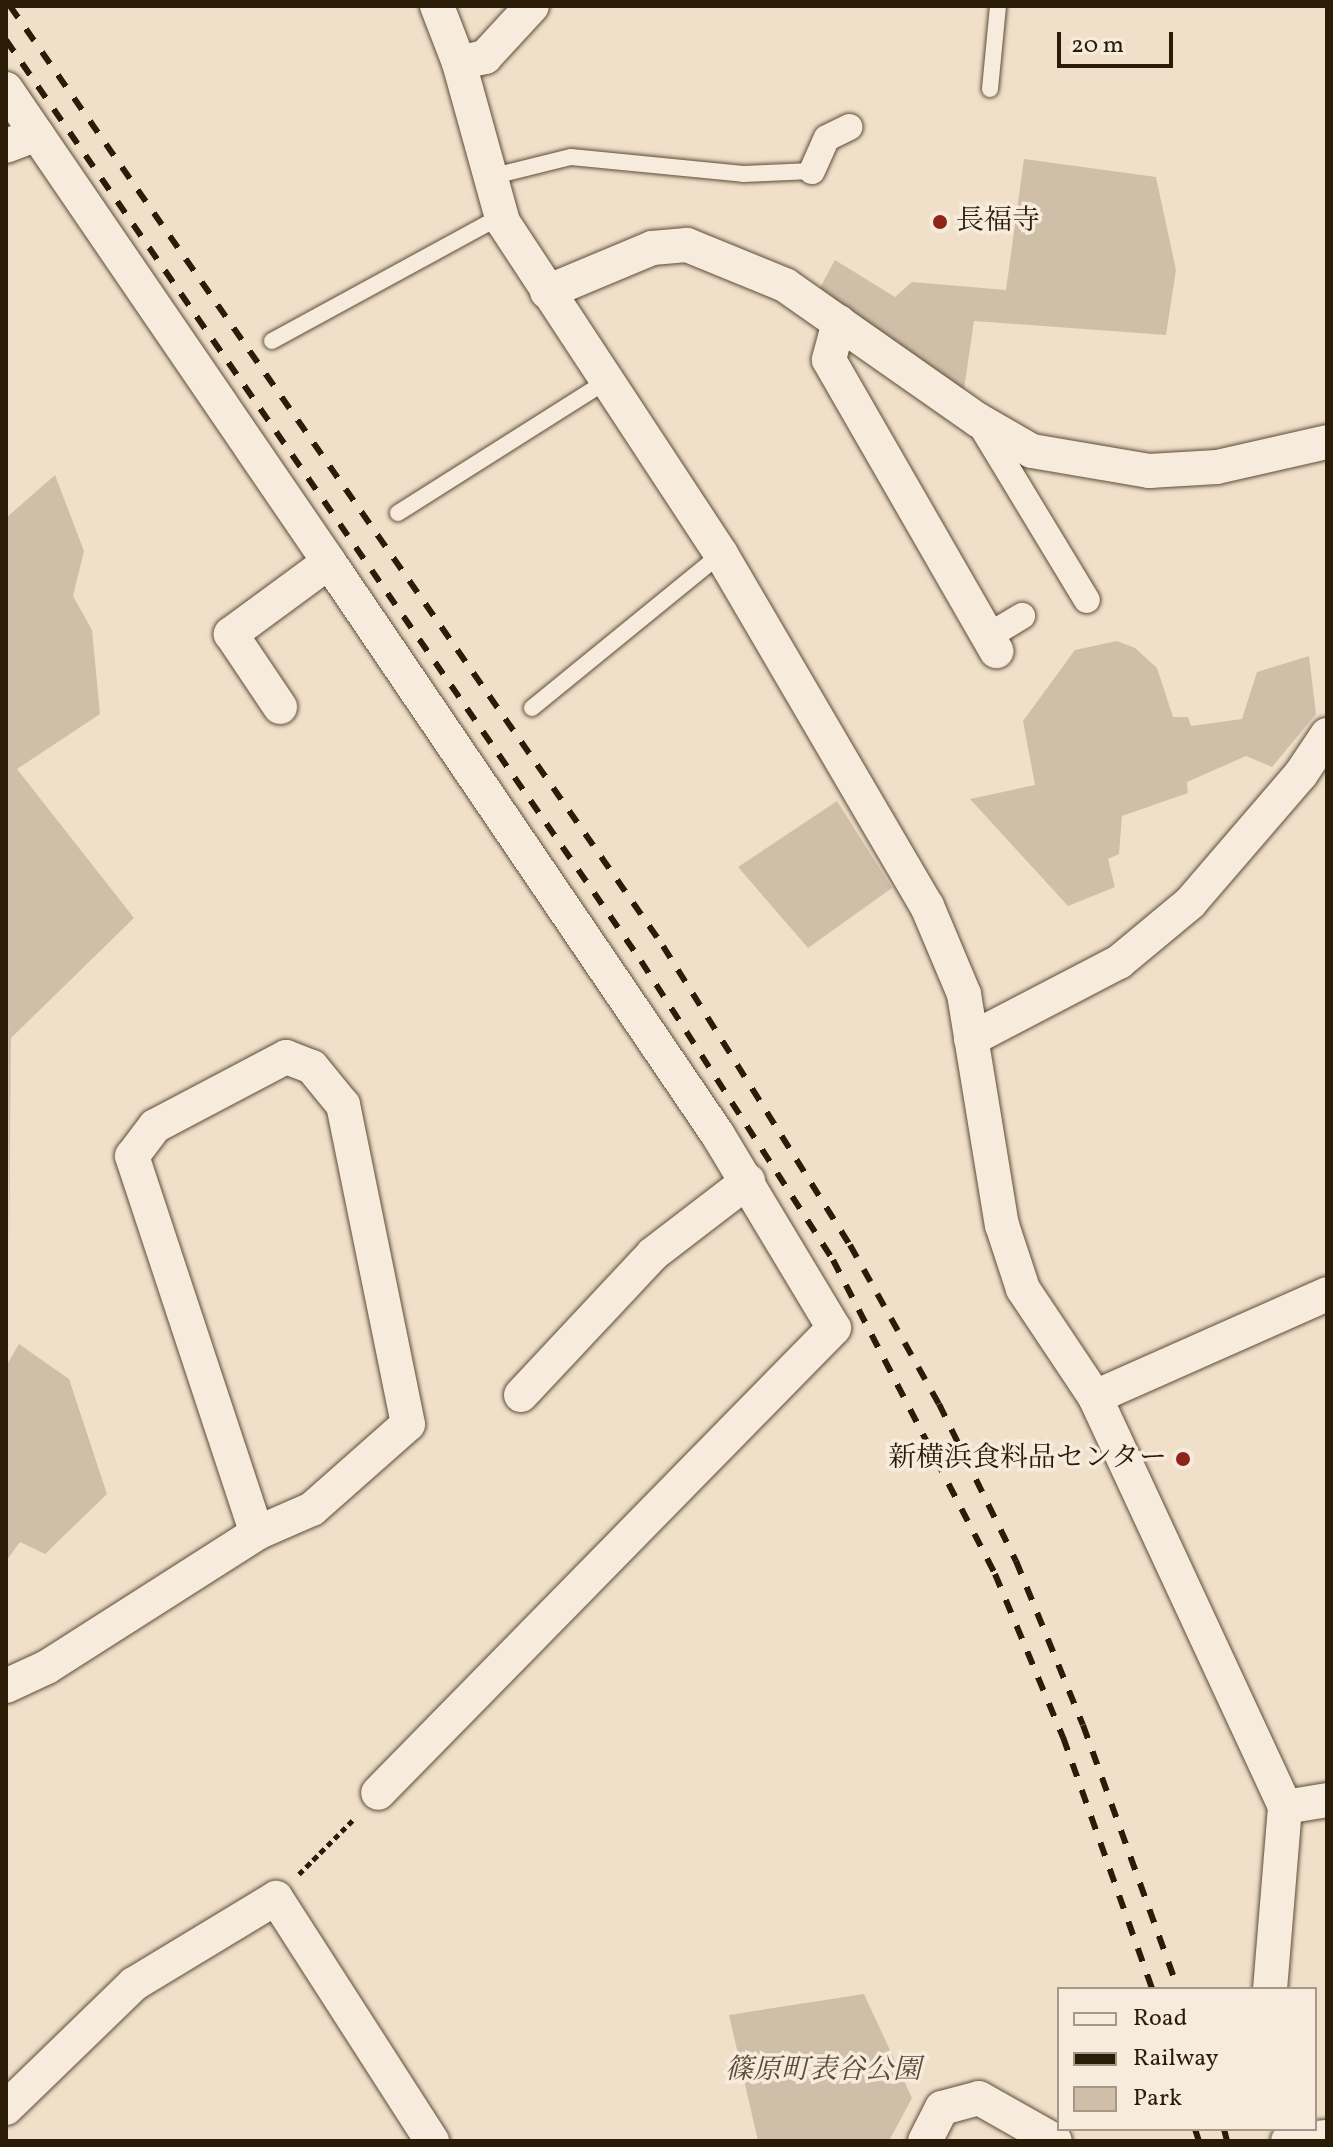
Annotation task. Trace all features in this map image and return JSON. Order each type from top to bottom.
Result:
[{"type":"street","points":[[437,6],[459,63],[501,216],[604,383],[721,554],[927,906],[964,994],[1002,1225],[1023,1289],[1095,1397],[1285,1807],[1270,1987]]},
{"type":"street","points":[[459,63],[485,57],[532,6]]},
{"type":"street","points":[[6,89],[21,140],[329,562],[748,1181],[834,1328],[378,1793]]},
{"type":"street","points":[[812,171],[827,138],[850,127]]},
{"type":"street","points":[[547,292],[652,248],[687,245],[785,285],[978,420],[1032,451],[1149,471],[1217,467],[1327,442]]},
{"type":"street","points":[[839,322],[829,360],[992,644],[1022,616]]},
{"type":"street","points":[[978,420],[1087,600]]},
{"type":"street","points":[[280,707],[231,634],[329,562]]},
{"type":"street","points":[[971,1039],[1119,962],[1190,903],[1301,774],[1327,735]]},
{"type":"street","points":[[6,1686],[47,1667],[257,1533],[312,1509],[408,1424],[343,1105],[312,1067],[286,1057],[155,1126],[132,1156],[257,1533]]},
{"type":"street","points":[[521,1395],[653,1254],[748,1181]]},
{"type":"street","points":[[1095,1397],[1327,1294]]},
{"type":"street","points":[[1285,1807],[1327,1800]]},
{"type":"street","points":[[6,2108],[134,1984],[276,1898],[432,2141]]},
{"type":"street","points":[[925,2141],[942,2108],[979,2098],[1055,2141]]},
{"type":"street","points":[[1289,2141],[1327,2137]]},
{"type":"lane","points":[[990,89],[998,6]]},
{"type":"lane","points":[[490,177],[571,157],[743,174],[812,171]]},
{"type":"lane","points":[[272,341],[501,216]]},
{"type":"lane","points":[[398,513],[604,383]]},
{"type":"lane","points":[[532,708],[721,554]]},
{"type":"path","points":[[276,1898],[378,1793]]},
{"type":"green space","points":[[1024,159],[1156,177],[1176,270],[1166,335],[974,321],[963,396],[816,295],[835,260],[895,297],[912,282],[1006,290]]},
{"type":"green space","points":[[55,475],[84,551],[73,596],[92,630],[100,714],[17,769],[134,918],[11,1038],[9,1250],[6,518]]},
{"type":"green space","points":[[1117,641],[1135,648],[1157,668],[1173,717],[1188,717],[1191,726],[1242,719],[1257,672],[1309,656],[1316,714],[1272,767],[1246,756],[1187,782],[1188,793],[1122,816],[1119,854],[1108,859],[1115,887],[1068,906],[970,799],[1035,785],[1023,721],[1075,650]]},
{"type":"green space","points":[[837,801],[892,888],[808,948],[738,867]]},
{"type":"green space","points":[[19,1344],[69,1379],[107,1494],[45,1554],[20,1542],[6,1561],[6,1366]]},
{"type":"green space","name":"篠原町表谷公園","points":[[864,1994],[912,2098],[889,2141],[758,2141],[729,2015]]},
{"type":"railway","points":[[10,6],[663,946],[850,1245],[939,1404],[1016,1561],[1083,1725],[1177,1987]]},
{"type":"railway","points":[[6,40],[641,961],[833,1260],[995,1574],[1063,1737],[1151,1987]]},
{"type":"railway","points":[[1196,2131],[1199,2141]]},
{"type":"railway","points":[[1224,2131],[1227,2141]]},
{"type":"place","name":"長福寺","points":[[940,222]]},
{"type":"place","name":"新横浜食料品センター","points":[[1183,1459]]}]
